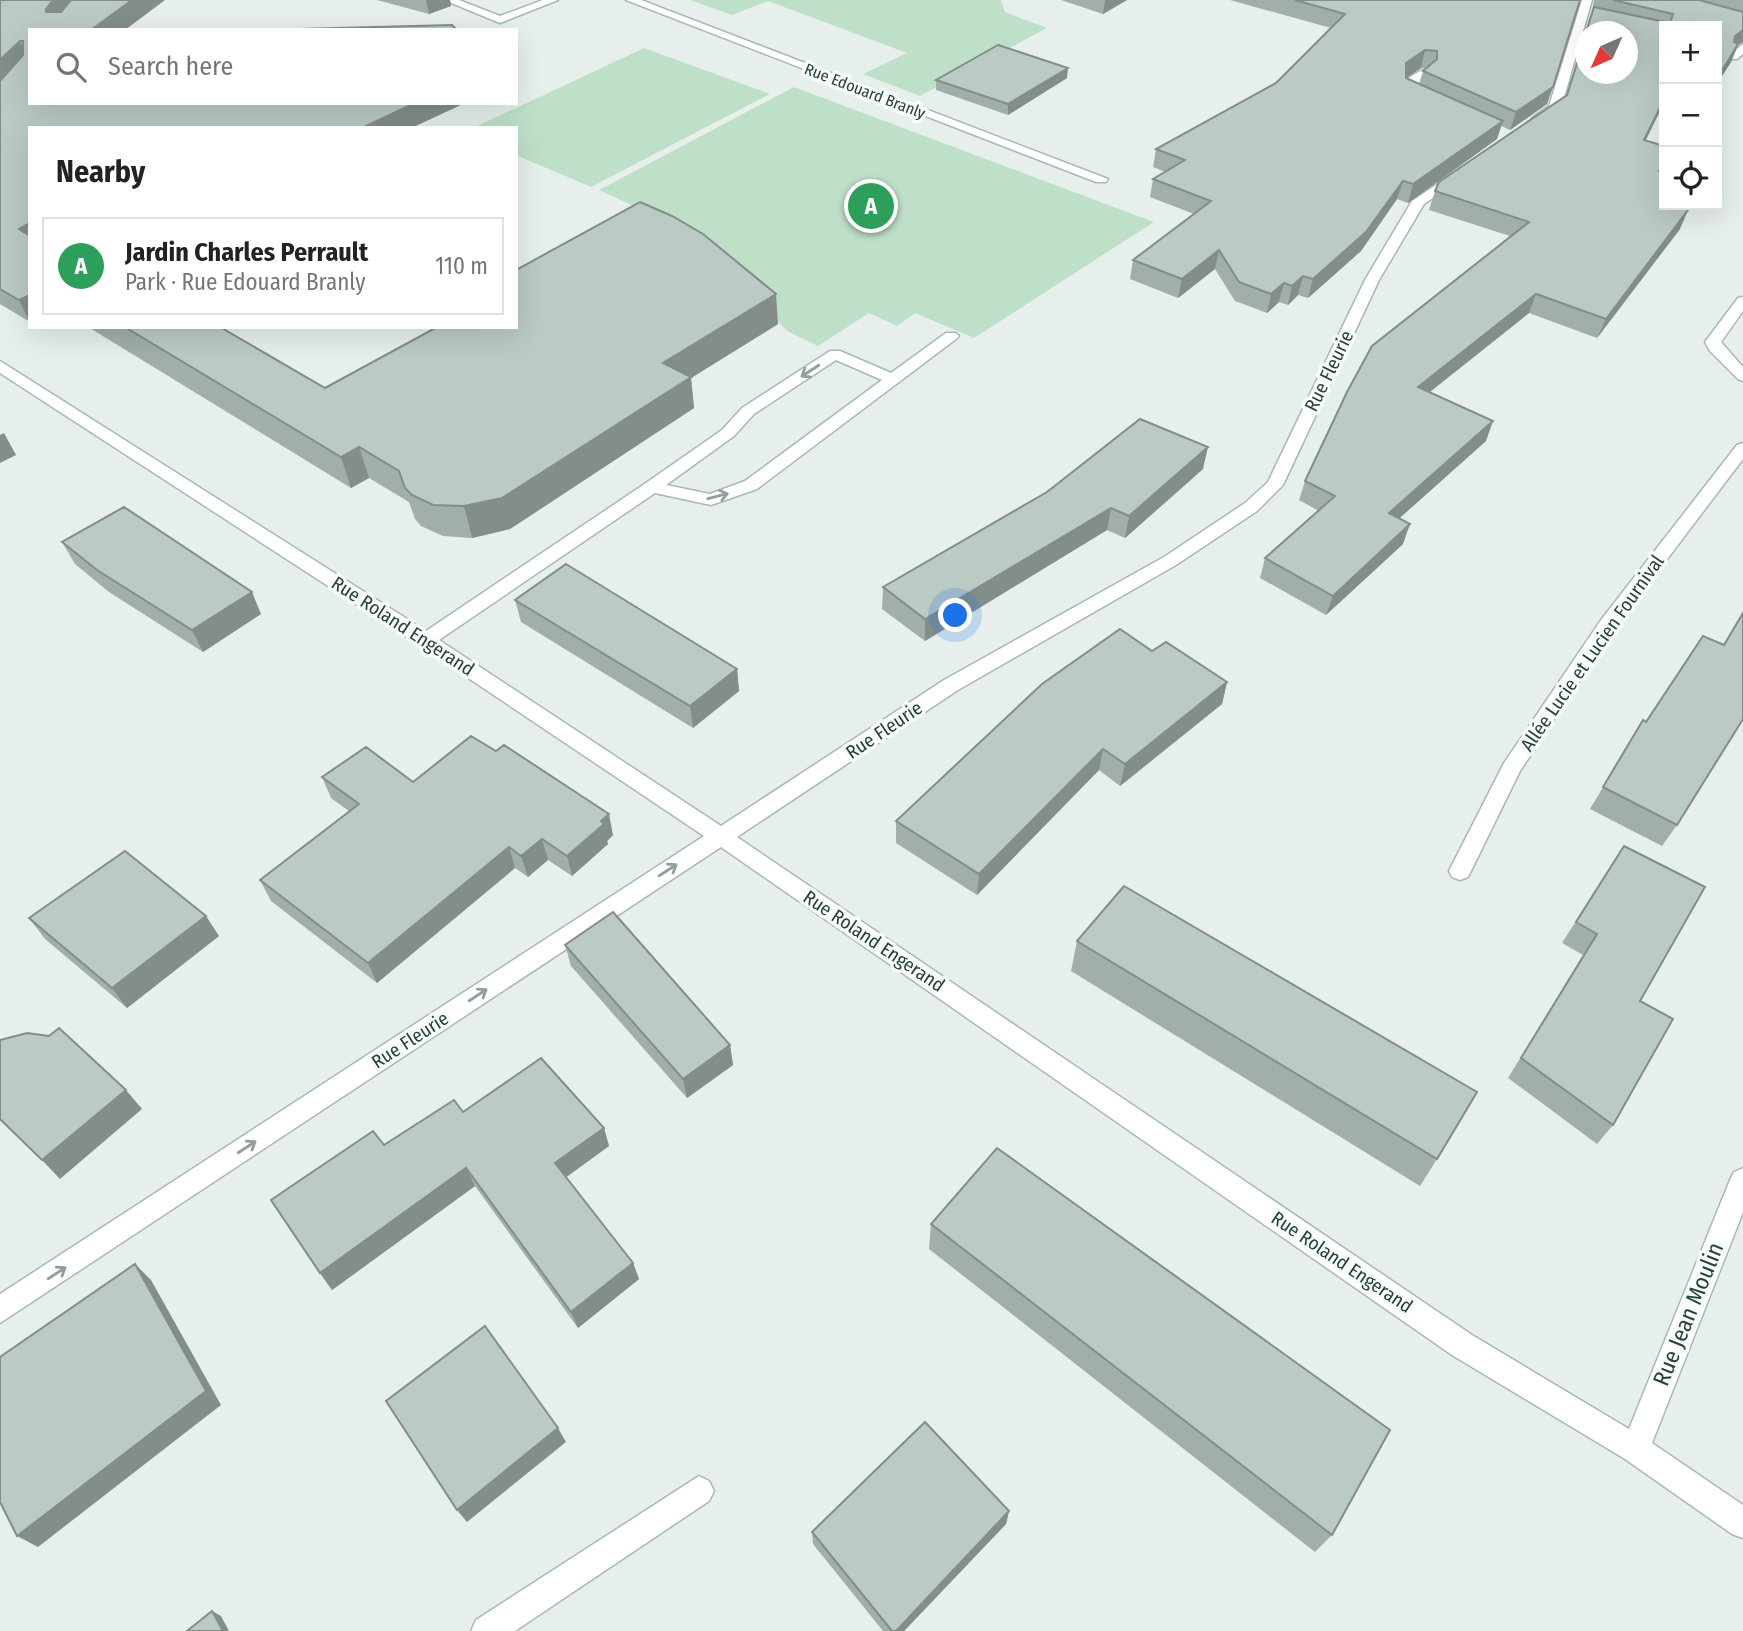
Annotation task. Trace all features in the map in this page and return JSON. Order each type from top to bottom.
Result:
[{"type":"street","points":[[449,0],[500,20],[553,0]]},
{"type":"street","name":"Rue Edouard Branly","points":[[631,0],[1101,179]]},
{"type":"street","points":[[1522,131],[1555,108],[1588,19],[1587,0]]},
{"type":"street","points":[[1734,57],[1743,47]]},
{"type":"street","points":[[1426,72],[1409,83],[1406,90],[1430,101]]},
{"type":"street","name":"Rue Fleurie","points":[[0,1310],[951,685],[1170,561],[1251,507],[1275,485],[1372,280],[1419,201],[1477,162]]},
{"type":"street","points":[[1743,301],[1713,342],[1715,348],[1743,376]]},
{"type":"street","points":[[652,487],[711,500],[751,485],[951,336]]},
{"type":"street","points":[[426,640],[652,487],[728,433],[748,411],[835,354],[892,379]]},
{"type":"street","name":"Rue Roland Engerand","points":[[0,366],[426,640],[720,836],[1462,1345],[1635,1449],[1743,1523]]},
{"type":"street","name":"Allée Lucie et Lucien Fournival","points":[[1460,871],[1511,768],[1608,624],[1743,449]]},
{"type":"street","name":"Rue Jean Moulin","points":[[1635,1449],[1743,1180]]},
{"type":"street","points":[[487,1631],[699,1491]]},
{"type":"green space","points":[[690,0],[1001,0],[1005,12],[1047,28],[920,96],[863,74],[907,53],[768,1],[732,15]]},
{"type":"green space","points":[[644,48],[770,94],[591,187],[518,156],[518,126],[477,126]]},
{"type":"green space","points":[[794,87],[1154,222],[974,338],[915,313],[897,326],[869,313],[818,346],[787,331],[749,291],[666,221],[599,190]]},
{"type":"building","points":[[0,0],[53,0],[46,12],[61,12],[71,0],[132,0],[94,28],[28,28],[28,105],[411,105],[366,126],[28,126],[28,224],[19,229],[28,235],[28,296],[19,300],[0,289],[0,81],[23,55],[23,41],[0,60]]},
{"type":"building","points":[[1295,0],[1580,0],[1553,87],[1516,112],[1423,71],[1437,59],[1437,51],[1425,50],[1406,63],[1406,78],[1503,121],[1413,184],[1403,181],[1366,232],[1313,279],[1303,276],[1292,286],[1284,283],[1271,294],[1239,282],[1219,250],[1182,279],[1133,260],[1211,201],[1153,179],[1185,160],[1156,149],[1276,83],[1345,14]]},
{"type":"building","points":[[1613,0],[1699,0],[1743,12],[1743,30],[1735,36],[1734,42],[1738,44],[1723,69],[1722,21],[1671,21],[1673,14]]},
{"type":"building","points":[[1594,7],[1660,21],[1659,110],[1644,140],[1659,144],[1659,210],[1688,210],[1606,319],[1536,294],[1418,387],[1493,421],[1389,513],[1410,524],[1333,596],[1265,558],[1335,496],[1305,481],[1372,346],[1529,222],[1435,191],[1439,182],[1567,95],[1575,70],[1575,84],[1638,84],[1638,21],[1590,21]]},
{"type":"building","points":[[452,25],[455,28],[337,28]]},
{"type":"building","points":[[998,45],[1068,68],[1008,104],[936,80]]},
{"type":"building","points":[[640,202],[703,234],[776,294],[663,363],[691,377],[502,498],[464,506],[433,505],[412,495],[405,488],[399,471],[359,447],[341,457],[128,329],[223,329],[325,388],[433,329],[518,329],[518,269]]},
{"type":"building","points":[[1140,419],[1208,447],[1129,516],[1111,508],[925,619],[883,587],[1047,492]]},
{"type":"building","points":[[124,507],[252,592],[192,630],[97,570],[62,542]]},
{"type":"building","points":[[566,564],[737,669],[690,706],[515,600]]},
{"type":"building","points":[[1743,613],[1743,719],[1677,825],[1603,787],[1643,720],[1646,722],[1703,636],[1724,645]]},
{"type":"building","points":[[1120,629],[1152,651],[1166,642],[1227,682],[1125,764],[1103,749],[979,874],[896,821],[1042,684]]},
{"type":"building","points":[[471,736],[496,751],[504,745],[609,814],[601,821],[604,824],[567,856],[542,839],[521,856],[509,847],[368,963],[260,880],[359,804],[322,777],[366,747],[413,782]]},
{"type":"building","points":[[1624,846],[1705,887],[1640,1001],[1673,1019],[1613,1125],[1521,1058],[1597,934],[1576,922]]},
{"type":"building","points":[[125,851],[206,916],[112,988],[29,918]]},
{"type":"building","points":[[1124,886],[1477,1092],[1437,1159],[1077,941]]},
{"type":"building","points":[[613,912],[730,1045],[683,1079],[565,945]]},
{"type":"building","points":[[59,1028],[126,1090],[42,1160],[0,1119],[0,1040],[27,1033],[49,1036]]},
{"type":"building","points":[[541,1058],[604,1128],[555,1163],[633,1263],[571,1312],[466,1168],[320,1273],[271,1200],[373,1131],[384,1145],[454,1100],[463,1112]]},
{"type":"building","points":[[997,1148],[1390,1430],[1332,1535],[931,1224]]},
{"type":"building","points":[[135,1264],[206,1391],[17,1536],[0,1502],[0,1357]]},
{"type":"building","points":[[485,1326],[558,1428],[457,1510],[386,1401]]},
{"type":"building","points":[[925,1422],[1009,1511],[896,1631],[892,1631],[812,1532]]},
{"type":"building","points":[[212,1611],[223,1631],[187,1631]]},
{"type":"place","name":"Jardin Charles Perrault","points":[[871,206]]}]
